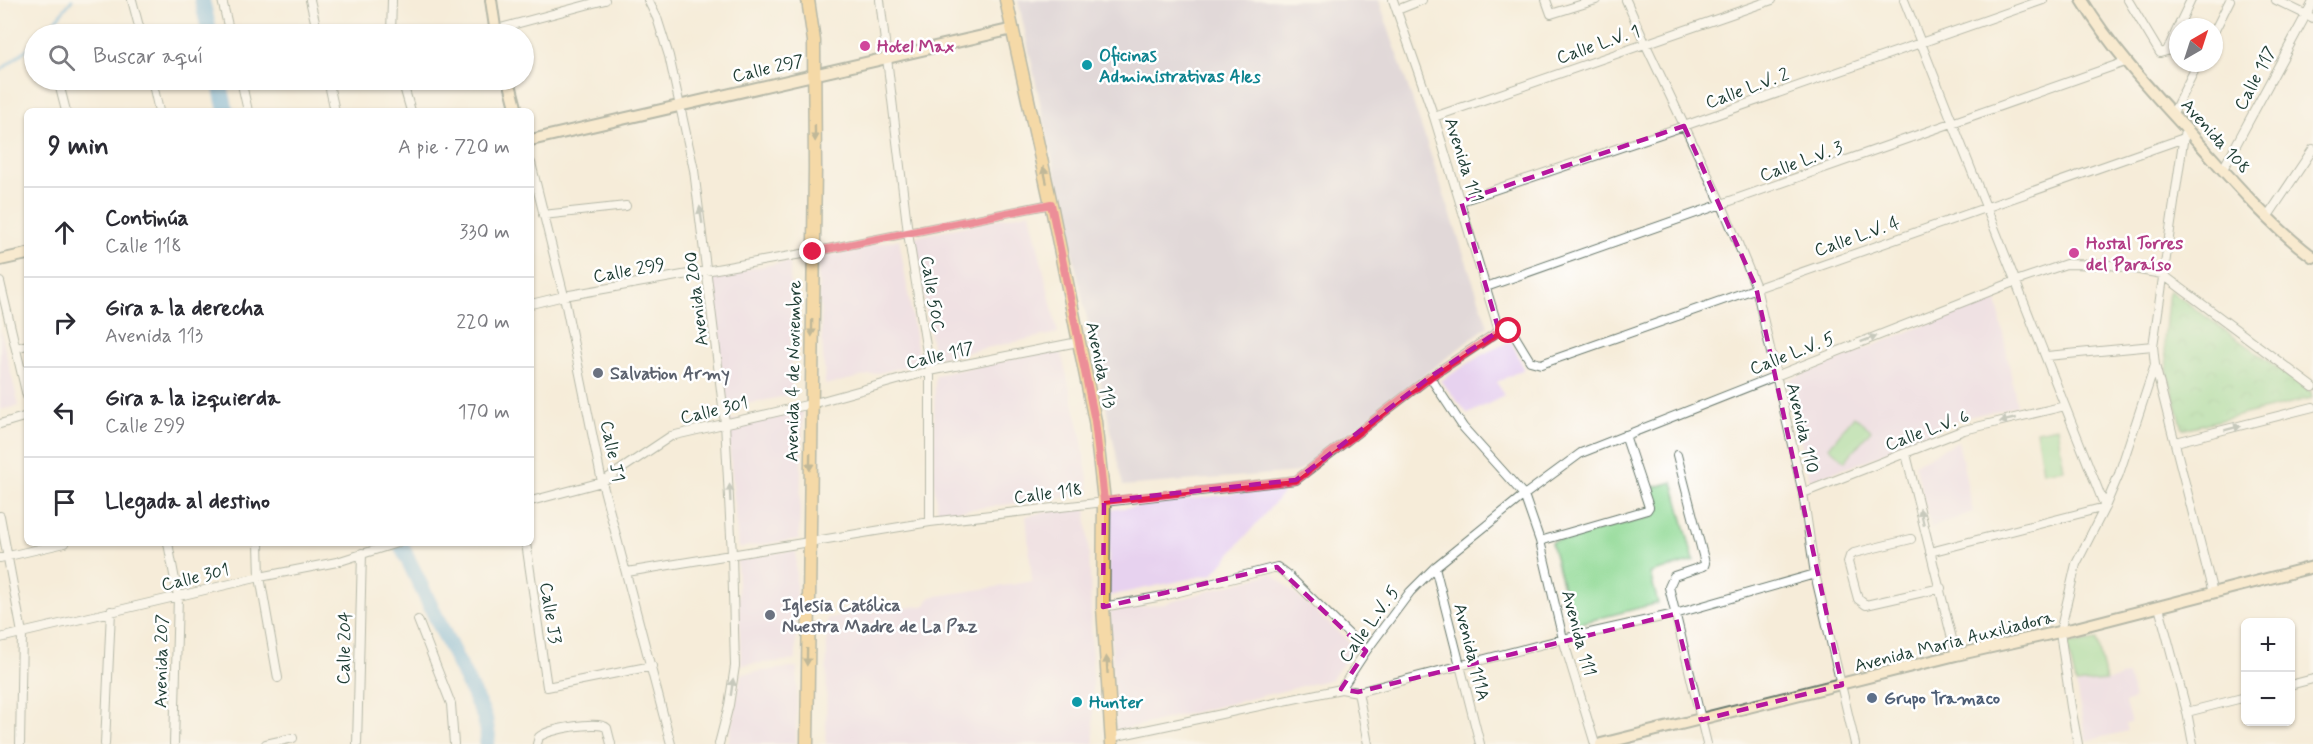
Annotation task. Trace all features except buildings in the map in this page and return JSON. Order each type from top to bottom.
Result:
[{"type":"main road","name":"Avenida 4 de Noviembre","points":[[807,744],[815,168],[814,74],[811,13],[808,0]]},
{"type":"main road","name":"Avenida 113","points":[[1006,0],[1051,204],[1095,421],[1104,501],[1103,607],[1112,741]]},
{"type":"street","points":[[132,0],[138,24]]},
{"type":"street","points":[[222,0],[228,24]]},
{"type":"street","points":[[310,0],[316,24]]},
{"type":"street","points":[[391,24],[392,0]]},
{"type":"street","points":[[491,0],[495,24]]},
{"type":"street","points":[[526,24],[605,0]]},
{"type":"street","name":"Avenida 200","points":[[648,0],[657,18],[681,105],[694,170],[725,423],[735,666],[729,705],[718,744]]},
{"type":"street","points":[[811,13],[814,0]]},
{"type":"street","name":"Calle 50C","points":[[880,0],[908,232],[930,371],[930,522]]},
{"type":"street","name":"Avenida 111","points":[[1394,0],[1461,201],[1499,332]]},
{"type":"street","points":[[1397,10],[1422,0]]},
{"type":"street","points":[[1546,0],[1551,14],[1596,0]]},
{"type":"street","name":"Avenida 110","points":[[1626,0],[1722,205],[1756,287],[1803,493],[1815,574],[1855,744]]},
{"type":"street","name":"Calle L.V. 1","points":[[1434,117],[1772,0]]},
{"type":"street","points":[[1904,0],[2105,507]]},
{"type":"street","name":"Calle L.V. 2","points":[[1461,201],[1684,126],[2043,0]]},
{"type":"street","name":"Avenida 108","points":[[2082,0],[2101,31],[2173,113],[2184,133],[2313,257]]},
{"type":"street","points":[[2182,18],[2191,0]]},
{"type":"street","points":[[2221,18],[2230,0]]},
{"type":"street","points":[[2276,0],[2310,16]]},
{"type":"street","points":[[2129,1],[2160,53],[2167,51],[2169,47]]},
{"type":"street","name":"Calle 117","points":[[2223,169],[2310,16],[2313,2]]},
{"type":"street","name":"Calle 297","points":[[534,139],[1012,29]]},
{"type":"street","name":"Calle L.V. 3","points":[[1486,287],[2126,62]]},
{"type":"street","points":[[2173,113],[2194,72]]},
{"type":"street","points":[[61,90],[65,108]]},
{"type":"street","points":[[154,90],[158,108]]},
{"type":"street","points":[[243,90],[247,108]]},
{"type":"street","points":[[330,90],[334,108]]},
{"type":"street","points":[[405,90],[410,108]]},
{"type":"street","points":[[512,90],[517,108]]},
{"type":"street","points":[[2184,133],[2152,346],[2213,593]]},
{"type":"street","name":"Calle L.V. 4","points":[[1499,332],[1504,330],[1513,333],[1530,361],[1541,364],[2184,133]]},
{"type":"street","points":[[2268,216],[2313,149]]},
{"type":"street","name":"Calle J1","points":[[534,176],[564,296],[602,482],[671,744]]},
{"type":"street","name":"Calle 299","points":[[534,303],[813,252],[1051,204]]},
{"type":"street","points":[[543,215],[626,206]]},
{"type":"street","points":[[0,260],[24,255]]},
{"type":"street","name":"Calle L.V. 5","points":[[1341,689],[1410,592],[1435,567],[1524,495],[1581,453],[2016,281],[2066,264],[2111,265],[2162,274],[2313,387]]},
{"type":"street","points":[[0,282],[24,383]]},
{"type":"street","name":"Calle 118","points":[[627,572],[930,522],[1296,480],[1430,377],[1499,332]]},
{"type":"street","name":"Calle 117","points":[[810,404],[930,371],[1078,342]]},
{"type":"street","points":[[16,348],[24,346]]},
{"type":"street","points":[[2047,356],[2152,346]]},
{"type":"street","points":[[2078,744],[2070,707],[2060,632],[2076,564],[2119,474],[2155,365]]},
{"type":"street","points":[[1430,377],[1463,427],[1524,495]]},
{"type":"street","name":"Calle 301","points":[[534,500],[602,482],[671,436],[810,404]]},
{"type":"street","name":"Calle L.V. 6","points":[[1803,493],[1964,430],[2065,406]]},
{"type":"street","points":[[2176,442],[2313,407]]},
{"type":"street","points":[[0,424],[24,418]]},
{"type":"street","points":[[1540,541],[1647,510],[1649,507],[1626,435]]},
{"type":"street","points":[[1906,454],[1956,655]]},
{"type":"street","points":[[1677,455],[1705,563],[1704,566],[1674,576],[1670,587],[1707,744]]},
{"type":"street","name":"Avenida 111","points":[[1524,495],[1540,541],[1563,639],[1595,744]]},
{"type":"street","points":[[1930,552],[2105,507]]},
{"type":"street","points":[[0,516],[4,557],[22,633],[20,744]]},
{"type":"street","points":[[1911,539],[1854,553],[1850,556],[1848,562],[1858,599],[1866,605],[1941,588]]},
{"type":"street","points":[[4,557],[51,546]]},
{"type":"street","name":"Avenida 207","points":[[169,546],[178,596],[174,744]]},
{"type":"street","points":[[259,546],[260,578],[278,678]]},
{"type":"street","name":"Calle 301","points":[[0,638],[111,611],[337,562],[388,546]]},
{"type":"street","name":"Calle J3","points":[[526,546],[547,687],[652,666]]},
{"type":"street","name":"Calle 204","points":[[357,744],[362,553]]},
{"type":"street","points":[[1103,607],[1164,596],[1277,567],[1366,651]]},
{"type":"street","name":"Avenida 111A","points":[[1435,567],[1479,744]]},
{"type":"street","name":"Avenida Maria Auxiliadora","points":[[1601,744],[1956,655],[2060,632],[2313,567]]},
{"type":"street","points":[[1112,741],[1341,689],[1358,692],[1563,639],[1675,614],[1815,574]]},
{"type":"street","points":[[2159,607],[2187,712],[2193,744]]},
{"type":"street","points":[[105,744],[111,611]]},
{"type":"street","points":[[418,620],[451,705],[454,744]]},
{"type":"street","points":[[2295,684],[2313,679]]},
{"type":"street","points":[[1358,692],[1368,744]]},
{"type":"street","points":[[2187,712],[2241,698]]},
{"type":"street","points":[[537,744],[543,733],[604,725],[609,732],[611,744]]},
{"type":"street","points":[[266,744],[293,738]]},
{"type":"highlighted area","points":[[1684,126],[1756,287],[1842,685],[1701,720],[1675,614],[1358,692],[1341,689],[1366,651],[1277,567],[1103,607],[1104,501],[1296,480],[1430,377],[1499,331],[1461,201]]},
{"type":"shaded area","points":[[1018,0],[1379,0],[1488,326],[1298,472],[1123,486]]},
{"type":"shaded area","points":[[1030,212],[1058,333],[934,359],[914,237]]},
{"type":"shaded area","points":[[899,239],[918,364],[825,385],[817,258]]},
{"type":"shaded area","points":[[790,261],[792,395],[726,408],[710,276]]},
{"type":"shaded area","points":[[1996,296],[2017,406],[1963,418],[1863,462],[1810,480],[1786,381]]},
{"type":"shaded area","points":[[0,328],[19,406],[0,410]]},
{"type":"shaded area","points":[[1511,341],[1524,369],[1497,382],[1504,396],[1468,414],[1441,381],[1483,354]]},
{"type":"shaded area","points":[[1060,348],[1081,435],[1090,494],[938,513],[933,477],[935,375]]},
{"type":"shaded area","points":[[803,410],[799,539],[738,548],[727,421]]},
{"type":"shaded area","points":[[1958,441],[1973,512],[1931,528],[1915,464]]},
{"type":"shaded area","points":[[1289,486],[1213,574],[1108,596],[1109,510]]},
{"type":"shaded area","points":[[1086,503],[1094,744],[826,744],[827,618],[926,605],[930,597],[1041,580],[1032,581],[1026,516]]},
{"type":"shaded area","points":[[796,550],[796,660],[741,665],[737,558]]},
{"type":"shaded area","points":[[1272,573],[1355,647],[1332,679],[1116,731],[1110,611],[1164,604]]},
{"type":"shaded area","points":[[797,667],[796,744],[728,744],[741,674]]},
{"type":"shaded area","points":[[2128,675],[2134,699],[2125,703],[2131,723],[2126,724],[2128,731],[2086,741],[2076,685]]},
{"type":"green space","points":[[2169,290],[2311,392],[2312,398],[2183,429],[2168,375],[2164,341]]},
{"type":"green space","points":[[1854,416],[1871,430],[1845,461],[1829,447]]},
{"type":"green space","points":[[2057,427],[2064,469],[2043,472],[2036,431]]},
{"type":"green space","points":[[1673,482],[1694,561],[1650,573],[1658,603],[1573,625],[1551,542],[1654,516],[1647,489]]},
{"type":"green space","points":[[2097,640],[2106,681],[2076,684],[2067,644]]},
{"type":"waterway","points":[[52,24],[72,0]]},
{"type":"waterway","points":[[202,0],[208,24]]},
{"type":"waterway","points":[[0,71],[24,51]]},
{"type":"waterway","points":[[221,90],[225,108]]},
{"type":"waterway","points":[[401,546],[485,718],[487,744]]},
{"type":"place","name":"Hotel Max","points":[[865,46]]},
{"type":"place","name":"Oficinas Administrativas Ales","points":[[1087,65]]},
{"type":"place","name":"Hostal Torres del Paraíso","points":[[2074,253]]},
{"type":"place","name":"Salvation Army","points":[[598,373]]},
{"type":"place","name":"Iglesia Católica Nuestra Madre de La Paz","points":[[770,615]]},
{"type":"place","name":"Grupo Tramaco","points":[[1872,698]]},
{"type":"place","name":"Hunter","points":[[1077,702]]},
{"type":"route","points":[[813,252],[1051,204],[1095,421],[1104,501],[1296,480],[1430,377],[1499,332],[1509,331]]}]
